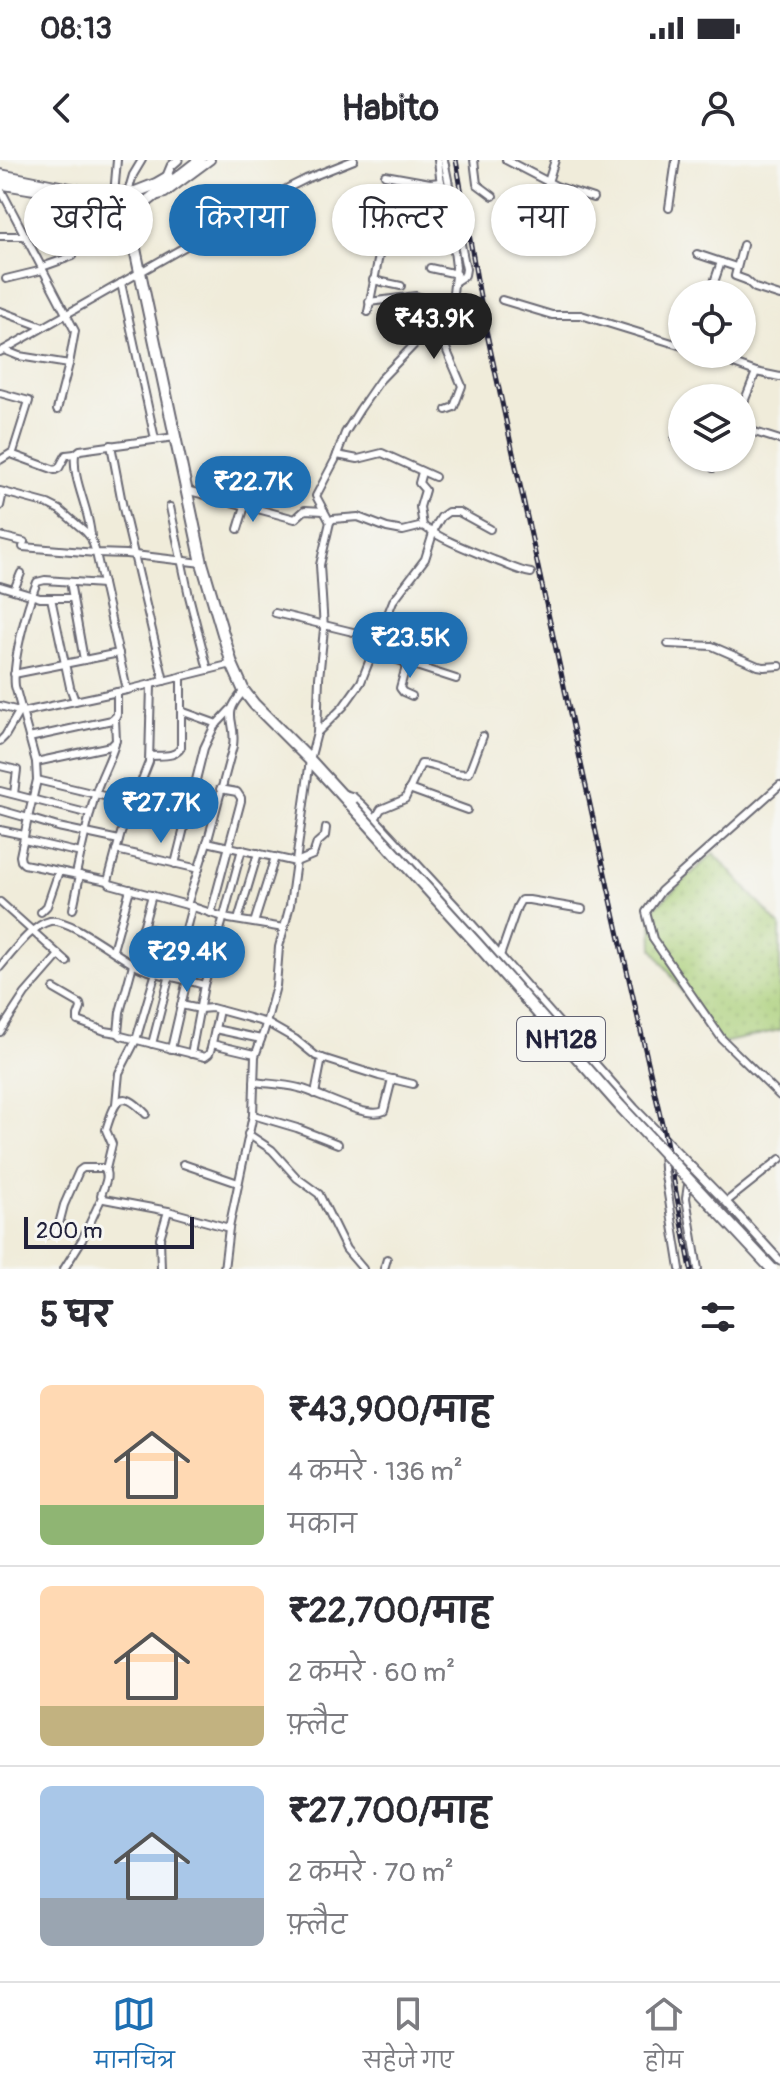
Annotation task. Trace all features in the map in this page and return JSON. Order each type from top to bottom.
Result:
[{"type":"highway","points":[[153,185],[189,160]]},
{"type":"highway","points":[[153,198],[200,160]]},
{"type":"highway","points":[[1,179],[26,184]]},
{"type":"highway","name":"NH128","points":[[137,256],[202,563],[220,632],[244,691],[341,793],[620,1106],[772,1269]]},
{"type":"street","points":[[117,160],[122,184]]},
{"type":"street","points":[[129,184],[142,160]]},
{"type":"street","points":[[166,178],[171,166],[178,160]]},
{"type":"street","points":[[153,201],[211,160]]},
{"type":"street","points":[[385,175],[441,182],[441,160]]},
{"type":"street","points":[[430,268],[456,278],[465,275],[466,269],[441,160]]},
{"type":"street","points":[[474,160],[477,184],[491,194]]},
{"type":"street","points":[[506,160],[553,184]]},
{"type":"street","points":[[548,182],[555,160]]},
{"type":"street","points":[[669,208],[676,160]]},
{"type":"street","points":[[2,351],[288,188],[347,161]]},
{"type":"street","points":[[1,179],[24,234]]},
{"type":"street","points":[[0,236],[24,236]]},
{"type":"street","points":[[743,245],[735,276],[755,288],[780,296]]},
{"type":"street","points":[[697,254],[736,267]]},
{"type":"street","points":[[36,256],[76,334],[57,410]]},
{"type":"street","points":[[6,279],[73,256]]},
{"type":"street","points":[[368,312],[378,256]]},
{"type":"street","points":[[224,1269],[229,1228],[253,1115],[255,1054],[276,986],[279,947],[290,905],[310,760],[317,733],[323,624],[320,565],[330,522],[316,496],[350,424],[380,380],[438,320],[448,304],[456,278],[455,256]]},
{"type":"street","points":[[715,280],[721,262]]},
{"type":"street","points":[[373,280],[401,286]]},
{"type":"street","points":[[121,283],[155,439]]},
{"type":"street","points":[[369,302],[419,296],[448,304]]},
{"type":"street","points":[[502,300],[552,315],[590,317],[668,342]]},
{"type":"street","points":[[0,311],[43,327]]},
{"type":"street","points":[[438,320],[462,386],[454,407],[446,410]]},
{"type":"street","points":[[2,351],[69,364]]},
{"type":"street","points":[[745,368],[780,377]]},
{"type":"street","points":[[751,384],[756,372]]},
{"type":"street","points":[[0,393],[29,401],[11,454],[0,460]]},
{"type":"street","points":[[756,433],[780,440]]},
{"type":"street","points":[[11,454],[56,470],[66,455],[80,450],[175,437]]},
{"type":"street","points":[[111,445],[164,681]]},
{"type":"street","points":[[337,455],[358,459],[382,453],[435,477]]},
{"type":"street","points":[[75,454],[76,471],[127,690]]},
{"type":"street","points":[[422,472],[419,483],[425,491],[420,507],[423,526],[469,550],[531,573]]},
{"type":"street","points":[[186,490],[295,519],[305,510],[324,511]]},
{"type":"street","points":[[0,506],[2,492],[54,506],[91,538]]},
{"type":"street","points":[[238,529],[245,506]]},
{"type":"street","points":[[170,507],[208,670]]},
{"type":"street","points":[[317,733],[354,692],[367,670],[393,601],[425,559],[441,517],[453,512],[465,514],[490,529]]},
{"type":"street","points":[[330,522],[333,519],[358,517],[403,531],[423,526]]},
{"type":"street","points":[[0,536],[24,545],[202,563]]},
{"type":"street","points":[[14,590],[21,573]]},
{"type":"street","points":[[103,584],[40,580],[32,596],[14,674],[21,712],[36,762],[37,780],[21,861],[108,881],[223,917],[284,928]]},
{"type":"street","points":[[70,582],[84,660]]},
{"type":"street","points":[[0,586],[32,596],[73,598]]},
{"type":"street","points":[[51,598],[75,701]]},
{"type":"street","points":[[275,613],[353,632]]},
{"type":"street","points":[[668,644],[712,646],[758,666],[780,666]]},
{"type":"street","points":[[373,652],[456,679]]},
{"type":"street","points":[[14,674],[119,653]]},
{"type":"street","points":[[407,663],[400,688],[412,696]]},
{"type":"street","points":[[0,706],[21,712],[151,685],[232,664]]},
{"type":"street","points":[[150,756],[174,755],[180,751],[181,677]]},
{"type":"street","points":[[108,881],[119,840],[150,756],[151,685]]},
{"type":"street","points":[[175,864],[200,760],[211,732],[244,691]]},
{"type":"street","points":[[73,909],[90,814],[115,744],[117,692]]},
{"type":"street","points":[[152,1044],[234,742],[230,710]]},
{"type":"street","points":[[181,711],[217,724]]},
{"type":"street","points":[[0,741],[21,712]]},
{"type":"street","points":[[29,738],[115,718]]},
{"type":"street","points":[[375,819],[381,809],[404,801],[421,764],[462,775],[469,773],[483,736]]},
{"type":"street","points":[[36,762],[115,744]]},
{"type":"street","points":[[0,766],[17,770],[14,794]]},
{"type":"street","points":[[37,780],[185,821]]},
{"type":"street","points":[[780,785],[661,891],[646,912],[653,939],[722,1039],[780,1096]]},
{"type":"street","points":[[211,913],[241,798],[237,792],[220,789]]},
{"type":"street","points":[[409,789],[467,810]]},
{"type":"street","points":[[0,791],[90,814]]},
{"type":"street","points":[[341,793],[353,797],[375,819],[634,1108],[780,1261]]},
{"type":"street","points":[[0,810],[119,840]]},
{"type":"street","points":[[207,842],[296,862],[313,855],[317,843],[325,836],[326,828]]},
{"type":"street","points":[[0,830],[81,853]]},
{"type":"street","points":[[191,1054],[204,985],[242,849]]},
{"type":"street","points":[[116,850],[199,869]]},
{"type":"street","points":[[238,920],[258,853]]},
{"type":"street","points":[[254,923],[275,857]]},
{"type":"street","points":[[41,912],[47,906],[59,871]]},
{"type":"street","points":[[113,950],[130,889]]},
{"type":"street","points":[[118,1033],[120,1012],[152,895]]},
{"type":"street","points":[[500,956],[521,900],[582,909]]},
{"type":"street","points":[[0,902],[67,962]]},
{"type":"street","points":[[0,967],[33,931],[48,922],[60,922],[141,968],[204,985]]},
{"type":"street","points":[[143,927],[216,945]]},
{"type":"street","points":[[171,1049],[187,980],[201,941]]},
{"type":"street","points":[[0,1032],[25,994],[59,955]]},
{"type":"street","points":[[64,1269],[102,1197],[112,1144],[106,1130],[116,1104],[119,1073],[136,1040],[156,972]]},
{"type":"street","points":[[54,989],[80,1004],[78,1021],[121,1036],[205,1057],[210,1052],[219,1010]]},
{"type":"street","points":[[181,1005],[212,1008],[267,1023],[322,1058],[413,1084]]},
{"type":"street","points":[[176,1026],[195,1031]]},
{"type":"street","points":[[215,1029],[261,1039]]},
{"type":"street","points":[[212,1044],[255,1054]]},
{"type":"street","points":[[315,1094],[322,1058]]},
{"type":"street","points":[[254,1082],[298,1087],[338,1103],[379,1114],[384,1111],[392,1079]]},
{"type":"street","points":[[116,1104],[124,1099],[131,1100],[146,1114]]},
{"type":"street","points":[[253,1115],[338,1144]]},
{"type":"street","points":[[248,1134],[272,1150],[297,1178],[319,1194],[346,1249],[363,1269]]},
{"type":"street","points":[[662,1136],[664,1169],[680,1269]]},
{"type":"street","points":[[726,1202],[780,1159]]},
{"type":"street","points":[[183,1164],[238,1183]]},
{"type":"street","points":[[692,1167],[686,1198],[698,1269]]},
{"type":"street","points":[[44,1235],[57,1232],[64,1205],[79,1171],[83,1168],[106,1169]]},
{"type":"street","points":[[102,1197],[229,1228]]},
{"type":"street","points":[[161,1269],[160,1238],[168,1211]]},
{"type":"street","points":[[384,1269],[387,1259]]},
{"type":"green space","points":[[714,853],[780,926],[780,1030],[718,1044],[653,949],[652,910]]},
{"type":"railway","points":[[456,160],[485,325],[666,1141],[691,1269]]}]
